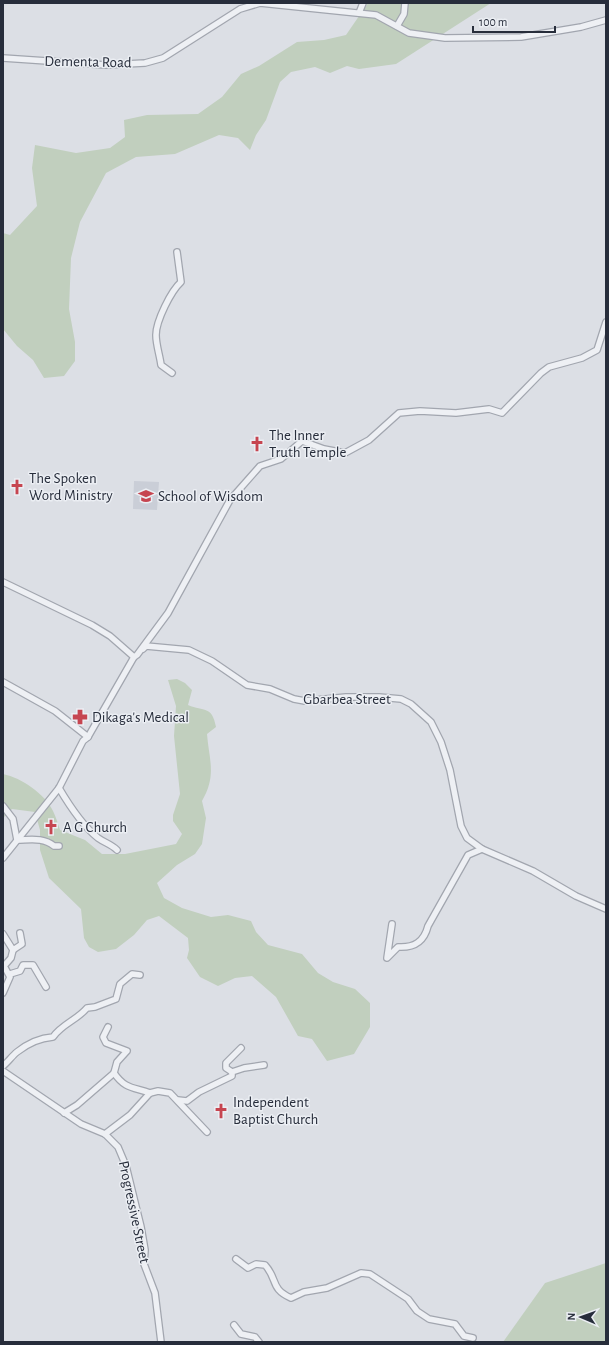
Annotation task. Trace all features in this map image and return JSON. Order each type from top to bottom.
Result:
[{"type":"street","name":"Dementa Road","points":[[3,58],[106,65],[145,63],[163,58],[240,8],[260,3],[376,15],[409,33],[445,38],[521,36],[581,27],[606,20]]},
{"type":"street","points":[[359,13],[363,3]]},
{"type":"street","points":[[397,26],[404,14],[405,3]]},
{"type":"street","points":[[172,374],[161,365],[156,334],[162,315],[175,288],[181,282],[178,252]]},
{"type":"street","points":[[3,858],[59,788],[83,740],[88,737],[136,656],[168,614],[224,508],[260,466],[281,459],[302,441],[324,449],[345,453],[369,440],[399,413],[420,411],[456,412],[489,409],[502,413],[540,373],[554,366],[582,358],[597,350],[606,322]]},
{"type":"street","points":[[3,582],[92,625],[110,636],[136,656]]},
{"type":"street","name":"Gbarbea Street","points":[[136,656],[146,646],[189,650],[212,661],[247,685],[270,689],[294,699],[305,701],[346,697],[379,697],[401,699],[411,704],[431,722],[441,742],[450,770],[460,826],[468,838],[482,849],[533,871],[576,896],[606,909]]},
{"type":"street","points":[[3,682],[55,711],[88,737]]},
{"type":"street","points":[[59,788],[74,810],[93,833],[100,840],[110,844],[117,850]]},
{"type":"street","points":[[3,806],[13,819],[16,840]]},
{"type":"street","points":[[16,840],[32,839],[47,841],[54,846],[59,846]]},
{"type":"street","points":[[392,924],[387,958],[398,947],[409,948],[425,937],[428,926],[468,856],[482,849]]},
{"type":"street","points":[[10,974],[4,966],[11,958],[13,950],[22,944],[20,933]]},
{"type":"street","points":[[3,934],[13,950]]},
{"type":"street","points":[[10,974],[20,971],[23,965],[33,965],[46,988]]},
{"type":"street","points":[[3,993],[10,974]]},
{"type":"street","points":[[3,1066],[11,1060],[16,1053],[40,1038],[52,1037],[64,1024],[82,1014],[87,1008],[95,1007],[116,999],[120,984],[132,974],[140,975]]},
{"type":"street","points":[[64,1113],[76,1105],[114,1073],[117,1062],[126,1051],[106,1043],[103,1037],[108,1027]]},
{"type":"street","points":[[232,1072],[226,1068],[226,1063],[241,1048]]},
{"type":"street","points":[[232,1072],[244,1068],[264,1065]]},
{"type":"street","name":"Progressive Street","points":[[3,1071],[81,1124],[105,1134],[118,1147],[126,1166],[140,1227],[144,1250],[144,1264],[155,1293],[161,1342]]},
{"type":"street","points":[[178,1100],[187,1100],[198,1092],[232,1076],[232,1072]]},
{"type":"street","points":[[114,1073],[125,1086],[150,1093],[170,1093],[206,1132]]},
{"type":"street","points":[[105,1134],[130,1115],[150,1093]]},
{"type":"street","points":[[236,1259],[248,1268],[256,1264],[266,1265],[271,1272],[275,1286],[282,1294],[291,1298],[304,1292],[327,1288],[361,1273],[370,1274],[408,1299],[416,1311],[429,1320],[454,1324],[464,1336],[473,1338]]},
{"type":"street","points":[[234,1325],[241,1334],[255,1337],[259,1342]]},
{"type":"shaded area","name":"School of Wisdom","points":[[134,481],[159,482],[157,510],[133,509]]},
{"type":"green space","points":[[368,3],[491,3],[396,64],[359,69],[347,66],[330,73],[315,67],[291,72],[280,82],[266,120],[256,135],[250,150],[238,138],[219,135],[175,154],[136,157],[106,173],[80,222],[71,258],[69,309],[75,342],[75,361],[64,376],[44,378],[33,360],[17,346],[3,329],[3,233],[10,235],[37,206],[32,168],[35,145],[76,153],[110,148],[125,137],[124,120],[147,115],[198,114],[222,97],[241,74],[259,66],[297,42],[324,40],[346,35]]},
{"type":"green space","points":[[177,679],[185,683],[192,690],[188,705],[210,712],[216,727],[207,734],[211,775],[207,792],[202,801],[206,818],[202,844],[195,854],[177,865],[157,883],[164,898],[182,908],[211,917],[228,915],[251,921],[256,932],[268,945],[302,954],[318,973],[333,982],[355,989],[370,1003],[370,1027],[354,1054],[327,1061],[312,1039],[298,1036],[276,997],[252,976],[235,978],[218,986],[200,977],[187,958],[189,950],[188,938],[159,916],[147,920],[134,935],[116,949],[98,952],[89,947],[84,938],[81,909],[49,878],[40,850],[40,830],[35,812],[12,809],[3,818],[3,774],[18,779],[39,793],[53,811],[60,830],[85,840],[102,854],[125,854],[176,844],[182,834],[173,821],[173,815],[180,794],[174,736],[176,706],[168,680]]},
{"type":"green space","points":[[606,1263],[606,1342],[503,1342],[545,1283]]},
{"type":"place","name":"The Inner Truth Temple","points":[[257,444]]},
{"type":"place","name":"The Spoken Word Ministry","points":[[17,487]]},
{"type":"place","name":"School of Wisdom","points":[[146,496]]},
{"type":"place","name":"Dikaga's Medical","points":[[80,717]]},
{"type":"place","name":"A G Church","points":[[51,827]]},
{"type":"place","name":"Independent Baptist Church","points":[[221,1111]]}]
